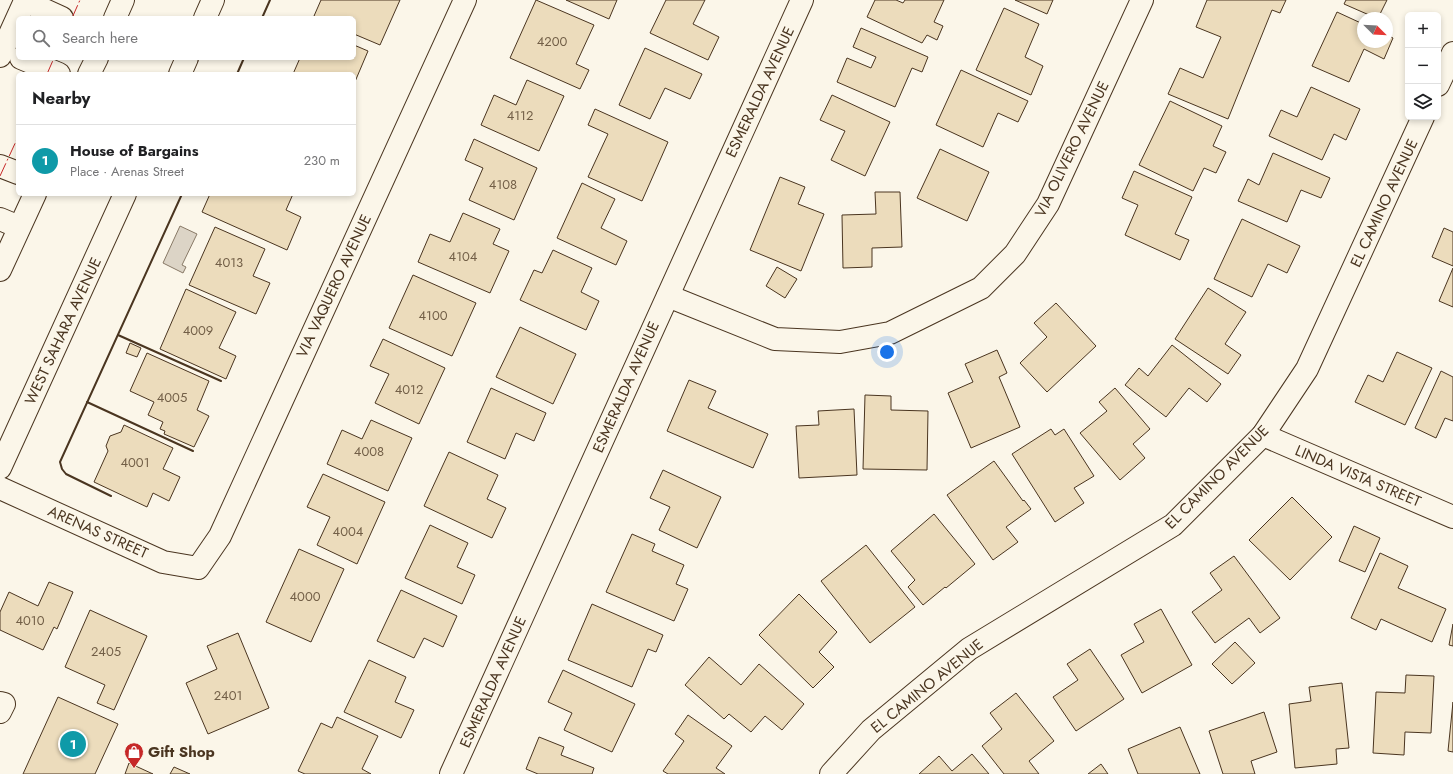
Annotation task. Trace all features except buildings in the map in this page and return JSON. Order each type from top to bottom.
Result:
[{"type":"street","points":[[116,16],[123,0]]},
{"type":"street","points":[[206,16],[213,0]]},
{"type":"street","name":"VIA VAQUERO AVENUE","points":[[198,568],[220,536],[465,0]]},
{"type":"street","name":"ESMERALDA AVENUE","points":[[451,774],[802,0]]},
{"type":"street","name":"VIA OLIVERO AVENUE","points":[[668,296],[774,339],[840,342],[890,333],[981,288],[1015,254],[1048,204],[1142,0]]},
{"type":"street","points":[[21,16],[25,1],[58,16]]},
{"type":"street","points":[[10,55],[16,33]]},
{"type":"street","points":[[1438,84],[1453,53]]},
{"type":"street","points":[[23,60],[54,72]]},
{"type":"street","points":[[90,72],[96,60]]},
{"type":"street","points":[[181,72],[186,60]]},
{"type":"street","name":"EL CAMINO AVENUE","points":[[831,774],[871,730],[969,649],[1173,525],[1263,435],[1307,369],[1422,120]]},
{"type":"street","points":[[0,166],[16,172]]},
{"type":"street","points":[[0,270],[10,223],[33,196]]},
{"type":"street","name":"WEST SAHARA AVENUE","points":[[0,468],[124,196]]},
{"type":"street","name":"LINDA VISTA STREET","points":[[1263,435],[1453,517]]},
{"type":"street","name":"ARENAS STREET","points":[[0,488],[163,562],[198,568]]},
{"type":"street","points":[[0,703],[4,704],[0,712]]},
{"type":"shaded area","points":[[180,226],[197,234],[182,265],[186,267],[183,273],[163,263]]},
{"type":"wall","points":[[263,16],[270,0]]},
{"type":"wall","points":[[238,72],[243,60]]},
{"type":"wall","points":[[111,496],[66,474],[62,469],[60,462],[181,196]]},
{"type":"wall","points":[[118,335],[221,381]]},
{"type":"wall","points":[[87,402],[193,451]]},
{"type":"power","points":[[73,16],[80,0]]},
{"type":"power","points":[[48,72],[53,60]]},
{"type":"power","points":[[0,176],[16,141]]},
{"type":"place","name":"House of Bargains","points":[[73,744]]},
{"type":"place","name":"Gift Shop","points":[[134,769]]}]
